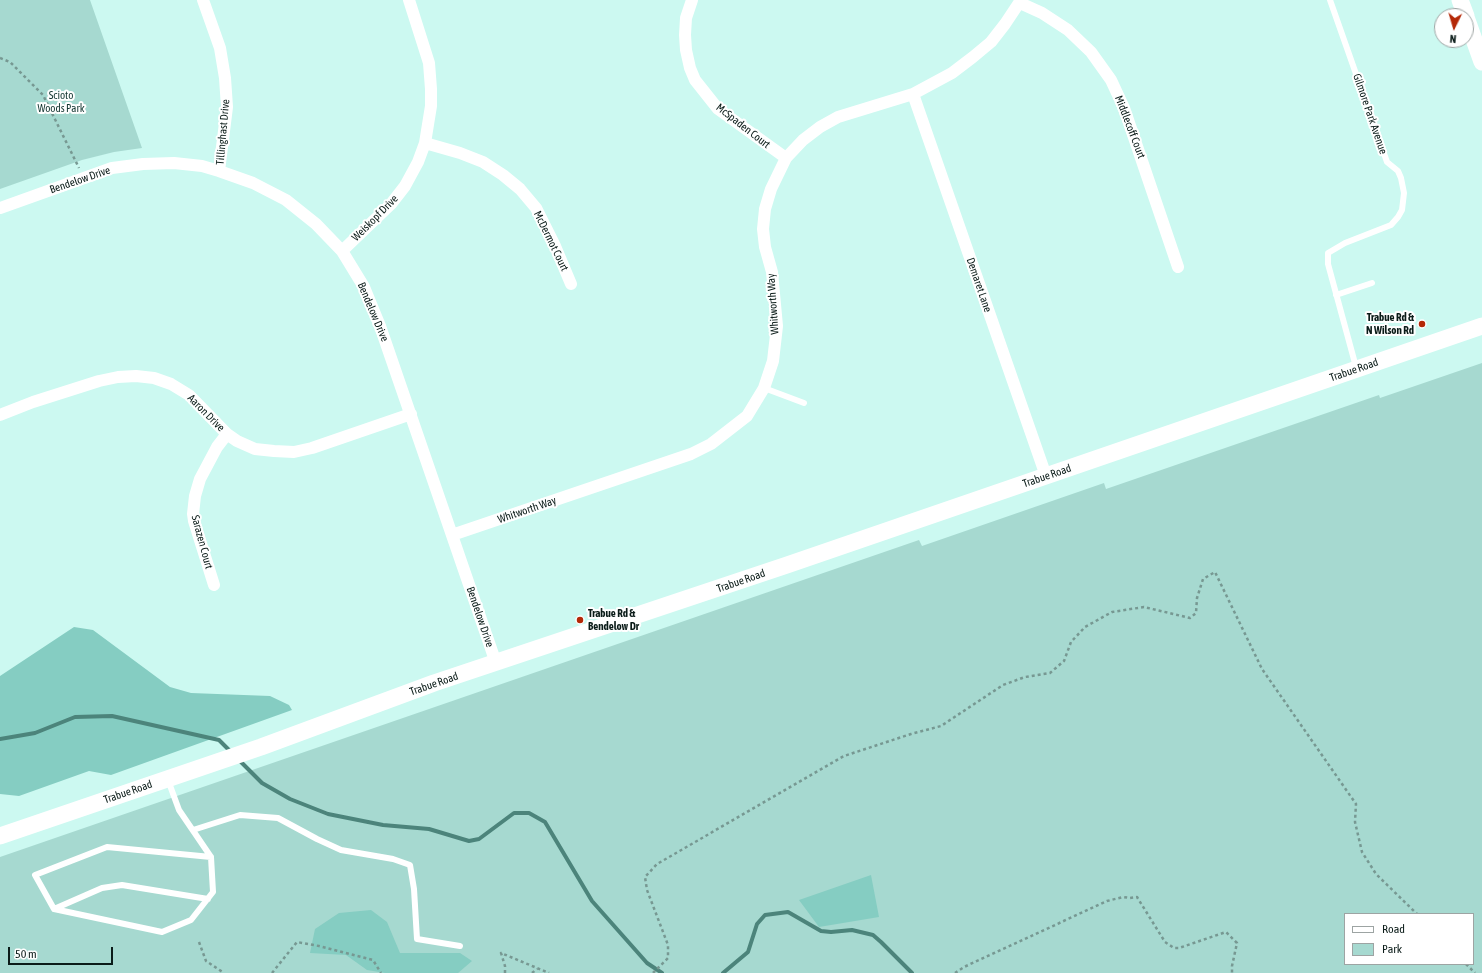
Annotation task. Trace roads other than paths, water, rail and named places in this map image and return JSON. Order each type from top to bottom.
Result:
[{"type":"main road","points":[[1474,39],[1482,62]]},
{"type":"main road","name":"Trabue Road","points":[[0,836],[216,761],[261,747],[434,683],[795,563],[1482,326]]},
{"type":"street","name":"Tillinghast Drive","points":[[203,0],[220,48],[225,78],[227,106],[219,171]]},
{"type":"street","name":"Weiskopf Drive","points":[[342,250],[391,204],[405,186],[418,162],[425,143],[431,106],[429,63],[409,0]]},
{"type":"street","name":"McSpaden Court","points":[[692,0],[686,18],[685,35],[686,50],[690,68],[695,80],[718,109],[786,158]]},
{"type":"street","name":"Whitworth Way","points":[[452,535],[691,454],[711,444],[747,416],[764,388],[773,361],[777,326],[772,272],[765,247],[763,228],[765,209],[771,189],[786,158],[803,140],[832,120],[912,94],[952,73],[991,42],[1021,2]]},
{"type":"street","name":"Middlecoff Court","points":[[1021,2],[1042,13],[1068,30],[1091,52],[1111,80],[1124,108],[1178,267]]},
{"type":"street","name":"Demaret Lane","points":[[912,94],[1046,476]]},
{"type":"street","name":"McDermot Court","points":[[425,143],[460,153],[483,162],[503,174],[520,189],[536,208],[555,246],[571,284]]},
{"type":"street","name":"Bendelow Drive","points":[[0,208],[112,168],[143,164],[174,163],[202,166],[252,183],[286,200],[316,224],[342,250],[364,287],[380,326],[496,663]]},
{"type":"street","name":"Aaron Drive","points":[[0,415],[34,402],[99,381],[118,377],[136,376],[154,378],[171,384],[189,395],[227,434],[237,441],[255,449],[294,452],[312,448],[411,414]]},
{"type":"street","name":"Sarazen Court","points":[[214,585],[193,514],[195,496],[200,478],[217,447],[227,434]]},
{"type":"lane","name":"Gilmore Park Avenue","points":[[1330,0],[1387,162],[1398,172],[1401,178],[1404,193],[1402,210],[1391,225],[1345,243],[1328,253],[1328,264],[1357,369]]},
{"type":"lane","points":[[1336,295],[1372,283]]},
{"type":"lane","points":[[764,388],[804,403]]},
{"type":"lane","points":[[167,778],[179,810],[211,857],[213,892],[192,920],[162,932],[54,910],[35,875],[107,847],[211,857]]},
{"type":"lane","points":[[192,830],[240,815],[278,818],[340,850],[393,859],[410,865],[414,889],[417,939],[460,946]]},
{"type":"lane","points":[[54,910],[102,888],[122,885],[208,898]]},
{"type":"waterway","points":[[0,739],[35,733],[75,717],[112,716],[219,740],[232,753]]},
{"type":"waterway","points":[[238,759],[262,783],[290,799],[328,814],[383,825],[429,829],[469,841],[479,839],[514,813],[529,813],[545,822],[592,901],[647,963],[662,973]]},
{"type":"waterway","points":[[723,973],[748,952],[757,924],[765,915],[788,912],[821,931],[831,932],[852,930],[873,935],[912,973]]},
{"type":"place","name":"Trabue Rd & N Wilson Rd","points":[[1422,324]]},
{"type":"place","name":"Trabue Rd & Bendelow Dr","points":[[580,620]]},
{"type":"park label","name":"Scioto Woods Park","points":[[61,102]]}]
